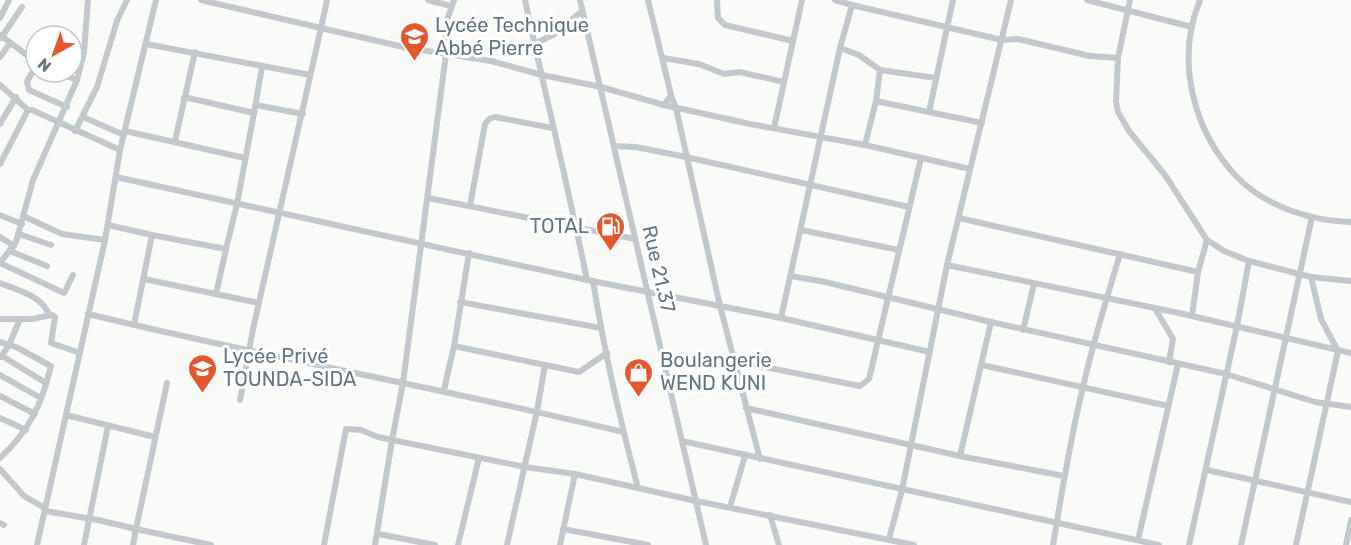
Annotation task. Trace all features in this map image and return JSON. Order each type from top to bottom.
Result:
[{"type":"street","points":[[84,52],[88,0]]},
{"type":"street","points":[[75,130],[97,87],[117,21],[127,0]]},
{"type":"street","points":[[37,545],[105,240],[120,150],[156,0]]},
{"type":"street","points":[[203,0],[408,48],[491,61],[542,75],[601,87],[676,108],[866,145],[970,169]]},
{"type":"street","points":[[240,400],[248,351],[327,0]]},
{"type":"street","points":[[375,545],[403,383],[446,54],[446,23],[453,3],[428,0]]},
{"type":"street","points":[[525,0],[552,128],[638,488]]},
{"type":"street","name":"Rue 21.37","points":[[580,0],[706,545]]},
{"type":"street","points":[[648,0],[676,108],[720,306],[760,459]]},
{"type":"street","points":[[717,0],[718,18],[725,25],[793,41]]},
{"type":"street","points":[[774,128],[802,0]]},
{"type":"street","points":[[835,0],[1002,40],[1018,39],[1090,56],[1118,58]]},
{"type":"street","points":[[929,112],[953,0]]},
{"type":"street","points":[[889,539],[902,490],[947,265],[1011,0]]},
{"type":"street","points":[[1087,0],[1192,27]]},
{"type":"street","points":[[1130,0],[1118,58],[1116,102],[1118,112],[1129,131],[1165,175],[1207,240],[1224,251],[1249,261],[1311,277],[1351,281]]},
{"type":"street","points":[[1200,0],[1192,27],[1188,56],[1192,95],[1206,133],[1216,151],[1239,179],[1285,208],[1312,217],[1351,222]]},
{"type":"street","points":[[0,2],[8,3],[0,18]]},
{"type":"street","points":[[781,318],[840,48],[852,4]]},
{"type":"street","points":[[22,7],[1,37],[24,54]]},
{"type":"street","points":[[534,44],[553,36],[582,11]]},
{"type":"street","points":[[0,57],[10,43]]},
{"type":"street","points":[[146,44],[310,75]]},
{"type":"street","points":[[840,48],[859,55],[880,70],[936,78]]},
{"type":"street","points":[[175,141],[195,52]]},
{"type":"street","points":[[663,58],[699,64],[724,74],[740,72],[784,82]]},
{"type":"street","points":[[216,294],[237,204],[262,67]]},
{"type":"street","points":[[866,145],[880,70]]},
{"type":"street","points":[[28,84],[29,90],[67,107]]},
{"type":"street","points":[[73,275],[64,293],[0,263],[12,248],[19,234],[33,180],[76,84]]},
{"type":"street","points":[[0,85],[28,110],[120,150]]},
{"type":"street","points":[[664,105],[671,95]]},
{"type":"street","points":[[0,124],[16,97]]},
{"type":"street","points":[[184,97],[254,112]]},
{"type":"street","points":[[876,101],[982,123]]},
{"type":"street","points":[[256,105],[303,114]]},
{"type":"street","points":[[0,164],[28,110]]},
{"type":"street","points":[[82,117],[124,133],[175,141],[245,158]]},
{"type":"street","points":[[470,206],[484,124],[489,118],[495,117],[552,128]]},
{"type":"street","points":[[614,146],[636,147],[686,157],[909,207]]},
{"type":"street","points":[[734,361],[860,386],[869,379],[876,341],[921,158]]},
{"type":"street","points":[[116,177],[590,280],[781,318],[930,352]]},
{"type":"street","points":[[428,198],[635,239]]},
{"type":"street","points":[[0,215],[22,224]]},
{"type":"street","points":[[23,216],[62,234],[105,240]]},
{"type":"street","points":[[1241,545],[1312,217]]},
{"type":"street","points":[[959,218],[1198,272]]},
{"type":"street","points":[[108,225],[226,249]]},
{"type":"street","points":[[801,230],[899,250]]},
{"type":"street","points":[[19,234],[51,245]]},
{"type":"street","points":[[134,325],[152,235]]},
{"type":"street","points":[[0,237],[12,248],[47,266]]},
{"type":"street","points":[[1192,316],[1198,272],[1207,240]]},
{"type":"street","points":[[444,390],[454,346],[469,253]]},
{"type":"street","points":[[1053,545],[1082,387],[1120,254]]},
{"type":"street","points":[[1190,545],[1249,261]]},
{"type":"street","points":[[947,265],[1192,316],[1351,353]]},
{"type":"street","points":[[791,276],[887,296],[1023,330],[1226,375],[1275,390],[1351,407]]},
{"type":"street","points":[[1296,545],[1338,351],[1321,319],[1311,277]]},
{"type":"street","points":[[144,279],[259,303]]},
{"type":"street","points":[[0,283],[44,305],[49,315]]},
{"type":"street","points":[[1023,330],[1034,284]]},
{"type":"street","points":[[460,302],[601,328]]},
{"type":"street","points":[[1155,308],[1161,322],[1171,333],[1173,339],[1169,362]]},
{"type":"street","points":[[88,314],[248,351],[444,390],[623,432]]},
{"type":"street","points":[[0,319],[39,319],[49,315],[55,317],[51,343],[80,353]]},
{"type":"street","points":[[20,319],[9,345],[0,357],[46,383]]},
{"type":"street","points":[[960,456],[991,322]]},
{"type":"street","points":[[0,342],[16,347],[51,366],[35,414],[18,441],[0,458]]},
{"type":"street","points":[[454,346],[579,372],[607,353]]},
{"type":"street","points":[[1138,540],[1178,364]]},
{"type":"street","points":[[507,545],[545,365]]},
{"type":"street","points":[[981,365],[1168,406]]},
{"type":"street","points":[[0,375],[41,398]]},
{"type":"street","points":[[133,545],[167,383]]},
{"type":"street","points":[[0,396],[35,414]]},
{"type":"street","points":[[746,408],[960,456],[1064,476]]},
{"type":"street","points":[[66,416],[155,438]]},
{"type":"street","points":[[0,418],[26,430]]},
{"type":"street","points":[[84,545],[108,426]]},
{"type":"street","points":[[324,545],[346,429],[361,430],[392,440],[525,467],[575,474],[914,545]]},
{"type":"street","points":[[682,441],[1160,545]]},
{"type":"street","points":[[730,507],[745,456]]},
{"type":"street","points":[[459,545],[479,458]]},
{"type":"street","points":[[0,469],[28,499],[45,509],[211,545]]},
{"type":"street","points":[[1207,470],[1351,502]]},
{"type":"street","points":[[560,545],[575,474]]},
{"type":"street","points":[[0,485],[6,477]]},
{"type":"street","points":[[770,516],[779,545]]},
{"type":"street","points":[[1346,545],[1351,520]]},
{"type":"street","points":[[563,529],[648,545]]},
{"type":"street","points":[[378,534],[435,545]]},
{"type":"place","name":"Lycée Technique Abbé Pierre","points":[[414,62]]},
{"type":"place","name":"TOTAL","points":[[610,252]]},
{"type":"place","name":"Lycée Privé TOUNDA-SIDA","points":[[202,394]]},
{"type":"place","name":"Boulangerie WEND KUNI","points":[[639,398]]}]
